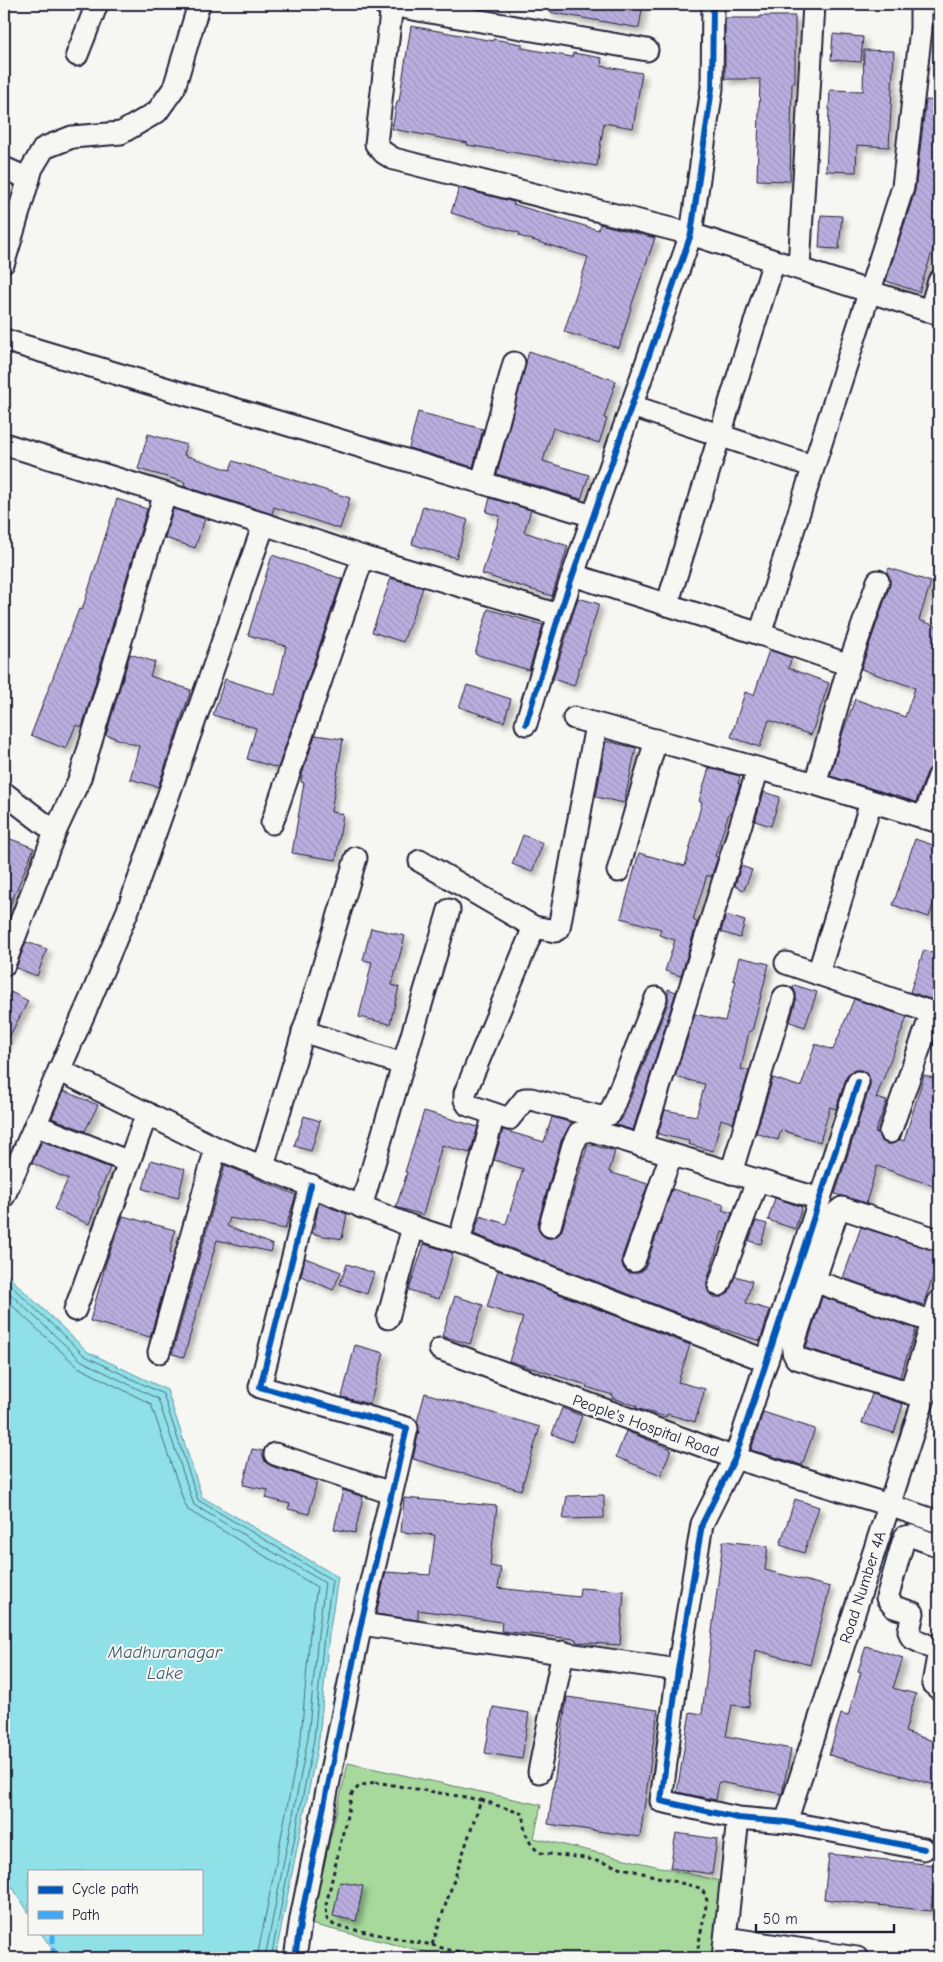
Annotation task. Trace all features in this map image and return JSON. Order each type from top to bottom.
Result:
[{"type":"street","points":[[77,55],[97,4]]},
{"type":"street","points":[[4,262],[32,168],[44,148],[72,137],[122,133],[157,112],[174,88],[199,4]]},
{"type":"street","points":[[647,50],[389,4],[376,144],[394,159],[691,234],[934,312],[939,281]]},
{"type":"street","points":[[526,724],[559,615],[691,234],[712,88],[713,4]]},
{"type":"street","points":[[800,268],[814,4]]},
{"type":"street","points":[[760,634],[812,466],[903,187],[921,29],[921,4]]},
{"type":"street","points":[[4,168],[29,179]]},
{"type":"street","points":[[667,605],[774,262]]},
{"type":"street","points":[[4,340],[593,516]]},
{"type":"street","points":[[482,482],[514,363]]},
{"type":"street","points":[[632,406],[812,466]]},
{"type":"street","points":[[4,444],[264,524],[363,557],[559,615]]},
{"type":"street","points":[[4,965],[55,832],[80,778],[165,493]]},
{"type":"street","points":[[4,1196],[128,910],[264,524]]},
{"type":"street","points":[[272,823],[363,557]]},
{"type":"street","points":[[573,575],[760,634],[849,665]]},
{"type":"street","points":[[815,784],[849,665],[878,581]]},
{"type":"street","points":[[574,718],[815,784],[932,820],[939,776]]},
{"type":"street","points":[[420,861],[534,927],[555,930],[559,928],[596,725]]},
{"type":"street","points":[[618,871],[656,740]]},
{"type":"street","points":[[641,1146],[758,769]]},
{"type":"street","points":[[4,793],[55,832]]},
{"type":"street","points":[[818,974],[871,802]]},
{"type":"street","points":[[263,1166],[356,858]]},
{"type":"street","points":[[361,1207],[448,910]]},
{"type":"street","points":[[534,927],[465,1093],[464,1100],[468,1105],[509,1119],[525,1099],[600,1117],[610,1114],[656,998]]},
{"type":"street","points":[[786,963],[936,1014],[890,1132]]},
{"type":"street","points":[[731,1173],[784,997]]},
{"type":"street","points":[[303,1031],[402,1064]]},
{"type":"street","points":[[59,1070],[216,1148],[311,1185],[361,1207],[459,1242],[766,1361]]},
{"type":"street","points":[[858,1082],[734,1458],[702,1524],[678,1670],[661,1801],[738,1818],[786,1822],[924,1849]]},
{"type":"street","points":[[75,1310],[147,1113]]},
{"type":"street","points":[[459,1242],[494,1114]]},
{"type":"street","points":[[35,1125],[129,1162]]},
{"type":"street","points":[[550,1226],[574,1145],[579,1133],[590,1130],[820,1200]]},
{"type":"street","points":[[159,1352],[216,1148]]},
{"type":"street","points":[[634,1261],[671,1155]]},
{"type":"street","points":[[719,1285],[757,1181]]},
{"type":"street","points":[[295,1958],[301,1918],[361,1624],[407,1428],[260,1387],[311,1185]]},
{"type":"street","points":[[939,1240],[842,1208],[837,1212],[793,1346],[793,1352],[796,1358],[917,1395],[936,1322],[939,1301]]},
{"type":"street","points":[[388,1318],[413,1227]]},
{"type":"street","points":[[814,1281],[936,1322]]},
{"type":"street","name":"People's Hospital Road","points":[[440,1349],[734,1458],[939,1522]]},
{"type":"street","name":"Road Number 4A","points":[[786,1822],[889,1505],[917,1395],[939,1352]]},
{"type":"street","points":[[275,1454],[392,1493]]},
{"type":"street","points":[[939,1546],[912,1536],[906,1537],[902,1542],[887,1598],[894,1607],[913,1613],[909,1631],[912,1638],[939,1650],[932,1678],[933,1684],[939,1689]]},
{"type":"street","points":[[361,1624],[678,1670]]},
{"type":"street","points":[[539,1772],[563,1652]]},
{"type":"street","points":[[738,1818],[725,1948],[857,1958]]},
{"type":"path","points":[[477,1958],[432,1945],[335,1926],[327,1919],[326,1905],[352,1794],[359,1786],[375,1782],[481,1800],[523,1814],[525,1820],[524,1829],[535,1850],[541,1853],[585,1858],[700,1888],[705,1894],[707,1901],[696,1958]]},
{"type":"path","points":[[432,1945],[481,1800]]},
{"type":"green space","points":[[348,1763],[541,1805],[534,1838],[725,1882],[712,1958],[451,1958],[310,1924]]},
{"type":"water","name":"Madhuranagar Lake","points":[[4,1272],[88,1352],[167,1390],[202,1497],[338,1577],[329,1635],[319,1739],[275,1958],[67,1958],[50,1946],[42,1934],[202,1934],[202,1870],[28,1870],[28,1911],[4,1874]]},
{"type":"building","points":[[549,4],[643,4],[639,28],[549,12]]},
{"type":"building","points":[[760,16],[795,16],[795,83],[792,83],[790,181],[757,180],[760,79],[725,79],[725,18],[760,18]]},
{"type":"building","points":[[411,26],[493,41],[493,39],[522,44],[522,48],[572,57],[573,53],[602,58],[601,66],[642,73],[633,128],[604,123],[597,166],[467,145],[468,143],[392,129],[397,101],[399,101]]},
{"type":"building","points":[[833,34],[863,37],[861,62],[831,60]]},
{"type":"building","points":[[864,50],[894,51],[889,147],[857,145],[856,172],[826,171],[830,90],[863,91]]},
{"type":"building","points":[[926,100],[939,101],[939,231],[919,292],[886,281],[915,191]]},
{"type":"building","points":[[459,188],[514,202],[513,204],[598,230],[600,224],[655,238],[619,348],[564,332],[588,257],[519,236],[520,233],[451,213]]},
{"type":"building","points":[[821,215],[842,216],[839,249],[819,248]]},
{"type":"building","points":[[529,351],[616,381],[604,418],[607,419],[599,443],[553,428],[543,461],[589,475],[581,499],[497,474]]},
{"type":"building","points":[[418,412],[483,429],[473,467],[409,448]]},
{"type":"building","points":[[148,434],[187,445],[184,455],[230,470],[233,461],[350,498],[340,529],[274,507],[272,514],[184,486],[185,482],[138,469]]},
{"type":"building","points":[[490,498],[531,510],[524,532],[568,546],[552,596],[482,574],[500,516],[486,512]]},
{"type":"building","points":[[117,499],[147,509],[82,727],[76,725],[66,749],[31,735],[79,609],[82,610]]},
{"type":"building","points":[[423,506],[468,520],[456,558],[412,544]]},
{"type":"building","points":[[173,509],[205,519],[195,548],[165,538]]},
{"type":"building","points":[[272,555],[342,579],[278,768],[247,759],[256,728],[213,715],[225,679],[275,695],[286,646],[248,635]]},
{"type":"building","points":[[889,568],[931,582],[919,620],[939,627],[939,746],[934,765],[927,772],[916,802],[830,776],[855,699],[905,717],[915,688],[861,669],[890,585],[890,578],[887,573]]},
{"type":"building","points":[[391,578],[423,588],[403,642],[372,632]]},
{"type":"building","points":[[578,598],[599,604],[574,686],[553,679]]},
{"type":"building","points":[[488,609],[543,625],[529,670],[475,654]]},
{"type":"building","points":[[769,650],[792,658],[788,668],[829,683],[811,735],[769,720],[760,747],[731,737],[745,692],[754,695]]},
{"type":"building","points":[[130,654],[155,662],[150,676],[191,690],[158,787],[130,779],[139,746],[106,735]]},
{"type":"building","points":[[467,685],[511,699],[504,722],[459,707]]},
{"type":"building","points":[[315,735],[343,739],[331,812],[343,814],[336,860],[292,853],[304,783],[301,782],[302,775]]},
{"type":"building","points":[[606,741],[636,748],[624,803],[596,797]]},
{"type":"building","points":[[709,768],[740,776],[738,784],[740,784],[715,856],[718,857],[711,877],[707,875],[693,920],[697,922],[681,976],[665,971],[675,940],[659,935],[661,929],[621,918],[639,853],[685,866],[702,802],[699,801]]},
{"type":"building","points":[[764,792],[780,797],[771,826],[755,821]]},
{"type":"building","points":[[523,835],[543,843],[532,872],[512,864]]},
{"type":"building","points":[[8,838],[34,848],[4,920],[4,850]]},
{"type":"building","points":[[915,839],[939,847],[939,887],[929,917],[893,905]]},
{"type":"building","points":[[741,866],[752,870],[744,890],[735,886]]},
{"type":"building","points":[[726,915],[745,921],[740,938],[721,932]]},
{"type":"building","points":[[371,928],[405,936],[392,985],[399,987],[390,1024],[359,1017],[372,962],[363,960]]},
{"type":"building","points":[[26,942],[47,949],[37,976],[16,968]]},
{"type":"building","points":[[924,950],[939,955],[939,1002],[910,992]]},
{"type":"building","points":[[739,957],[769,964],[752,1031],[749,1031],[741,1069],[749,1071],[733,1123],[721,1119],[713,1151],[688,1144],[689,1141],[658,1134],[665,1110],[696,1116],[705,1084],[675,1077],[695,1014],[725,1021],[736,981],[733,980]]},
{"type":"building","points":[[794,985],[817,992],[805,1027],[790,1022],[796,1000]]},
{"type":"building","points":[[668,989],[676,992],[633,1130],[616,1125],[622,1119],[668,1003]]},
{"type":"building","points":[[11,992],[28,1001],[4,1047],[4,1005]]},
{"type":"building","points":[[854,999],[907,1017],[876,1098],[887,1101],[875,1132],[878,1133],[881,1140],[886,1144],[892,1144],[900,1139],[904,1141],[924,1075],[939,1080],[939,1188],[877,1166],[866,1203],[835,1194],[870,1086],[868,1074],[861,1070],[849,1073],[846,1078],[836,1109],[830,1107],[820,1142],[781,1130],[778,1140],[756,1133],[773,1078],[801,1087],[815,1044],[833,1050]]},
{"type":"building","points":[[64,1091],[98,1105],[85,1131],[52,1118]]},
{"type":"building","points":[[424,1111],[478,1127],[470,1153],[442,1145],[423,1215],[396,1207]]},
{"type":"building","points":[[304,1116],[320,1121],[311,1151],[294,1146]]},
{"type":"building","points":[[552,1117],[572,1123],[561,1141],[538,1223],[538,1229],[541,1234],[546,1238],[553,1238],[562,1230],[588,1144],[615,1151],[609,1172],[648,1184],[622,1257],[624,1269],[629,1273],[636,1273],[642,1271],[646,1266],[672,1189],[724,1205],[722,1210],[732,1213],[725,1233],[722,1232],[707,1281],[707,1288],[714,1297],[721,1297],[727,1294],[735,1276],[752,1281],[746,1303],[770,1310],[760,1341],[698,1321],[474,1234],[480,1216],[506,1224],[523,1169],[494,1160],[503,1130],[544,1142]]},
{"type":"building","points":[[42,1141],[110,1168],[98,1195],[100,1196],[89,1224],[54,1209],[68,1179],[32,1163]]},
{"type":"building","points":[[151,1160],[185,1169],[178,1198],[143,1189]]},
{"type":"building","points":[[225,1165],[296,1195],[285,1229],[230,1218],[227,1226],[273,1245],[271,1252],[217,1240],[184,1357],[172,1354]]},
{"type":"building","points":[[775,1198],[802,1207],[795,1229],[768,1220]]},
{"type":"building","points":[[319,1203],[347,1214],[342,1239],[313,1234]]},
{"type":"building","points":[[123,1216],[175,1230],[170,1252],[174,1254],[150,1337],[90,1321],[106,1263]]},
{"type":"building","points":[[756,1221],[767,1224],[761,1244],[749,1241]]},
{"type":"building","points":[[861,1227],[939,1252],[939,1260],[923,1305],[843,1278]]},
{"type":"building","points":[[424,1244],[453,1253],[439,1299],[409,1290]]},
{"type":"building","points":[[305,1258],[341,1272],[333,1290],[301,1276]]},
{"type":"building","points":[[347,1264],[374,1273],[367,1294],[340,1284]]},
{"type":"building","points":[[498,1270],[690,1345],[678,1382],[705,1389],[695,1422],[667,1414],[666,1417],[636,1408],[637,1406],[612,1398],[613,1395],[586,1387],[587,1385],[509,1361],[523,1318],[487,1307]]},
{"type":"building","points":[[455,1296],[483,1305],[470,1344],[442,1336]]},
{"type":"building","points":[[822,1297],[916,1329],[900,1377],[806,1348]]},
{"type":"building","points":[[355,1345],[384,1353],[370,1404],[342,1397]]},
{"type":"building","points":[[425,1393],[540,1427],[521,1490],[413,1459],[419,1431],[417,1422]]},
{"type":"building","points":[[872,1394],[903,1404],[894,1433],[862,1423]]},
{"type":"building","points":[[562,1408],[582,1416],[572,1442],[552,1434]]},
{"type":"building","points":[[763,1412],[815,1429],[802,1465],[751,1450]]},
{"type":"building","points":[[626,1431],[671,1449],[661,1475],[616,1457]]},
{"type":"building","points":[[252,1449],[263,1451],[265,1462],[271,1466],[317,1481],[309,1514],[288,1509],[290,1504],[266,1498],[268,1490],[243,1485]]},
{"type":"building","points":[[343,1490],[363,1497],[355,1533],[334,1529]]},
{"type":"building","points":[[604,1495],[604,1518],[563,1519],[567,1496]]},
{"type":"building","points":[[404,1498],[497,1506],[490,1566],[501,1568],[498,1588],[579,1597],[580,1588],[624,1591],[620,1645],[576,1642],[576,1639],[501,1631],[502,1622],[418,1610],[418,1620],[376,1614],[386,1572],[430,1575],[435,1535],[401,1532]]},
{"type":"building","points":[[795,1499],[819,1507],[804,1553],[780,1545]]},
{"type":"building","points":[[723,1541],[768,1546],[765,1570],[830,1587],[810,1665],[755,1650],[749,1707],[732,1705],[726,1736],[791,1749],[782,1794],[719,1782],[716,1800],[677,1792],[690,1712],[702,1714]]},
{"type":"building","points":[[866,1646],[903,1658],[893,1688],[916,1694],[905,1732],[939,1743],[939,1786],[829,1755],[841,1714],[848,1716],[861,1672],[858,1671]]},
{"type":"building","points":[[567,1697],[658,1710],[640,1837],[548,1824]]},
{"type":"building","points":[[493,1707],[529,1713],[522,1759],[485,1753]]},
{"type":"building","points":[[676,1833],[717,1839],[712,1874],[670,1868]]},
{"type":"building","points":[[829,1854],[935,1865],[931,1911],[824,1899]]},
{"type":"building","points":[[340,1882],[363,1886],[356,1921],[333,1916]]},
{"type":"marked path","points":[[53,1934],[53,1958]]},
{"type":"cycle path","points":[[526,724],[559,615],[691,234],[712,88],[713,4]]},
{"type":"cycle path","points":[[858,1082],[735,1458],[702,1524],[678,1670],[661,1801],[738,1818],[786,1822],[924,1849]]},
{"type":"cycle path","points":[[295,1958],[301,1918],[361,1624],[407,1428],[260,1387],[311,1185]]}]
